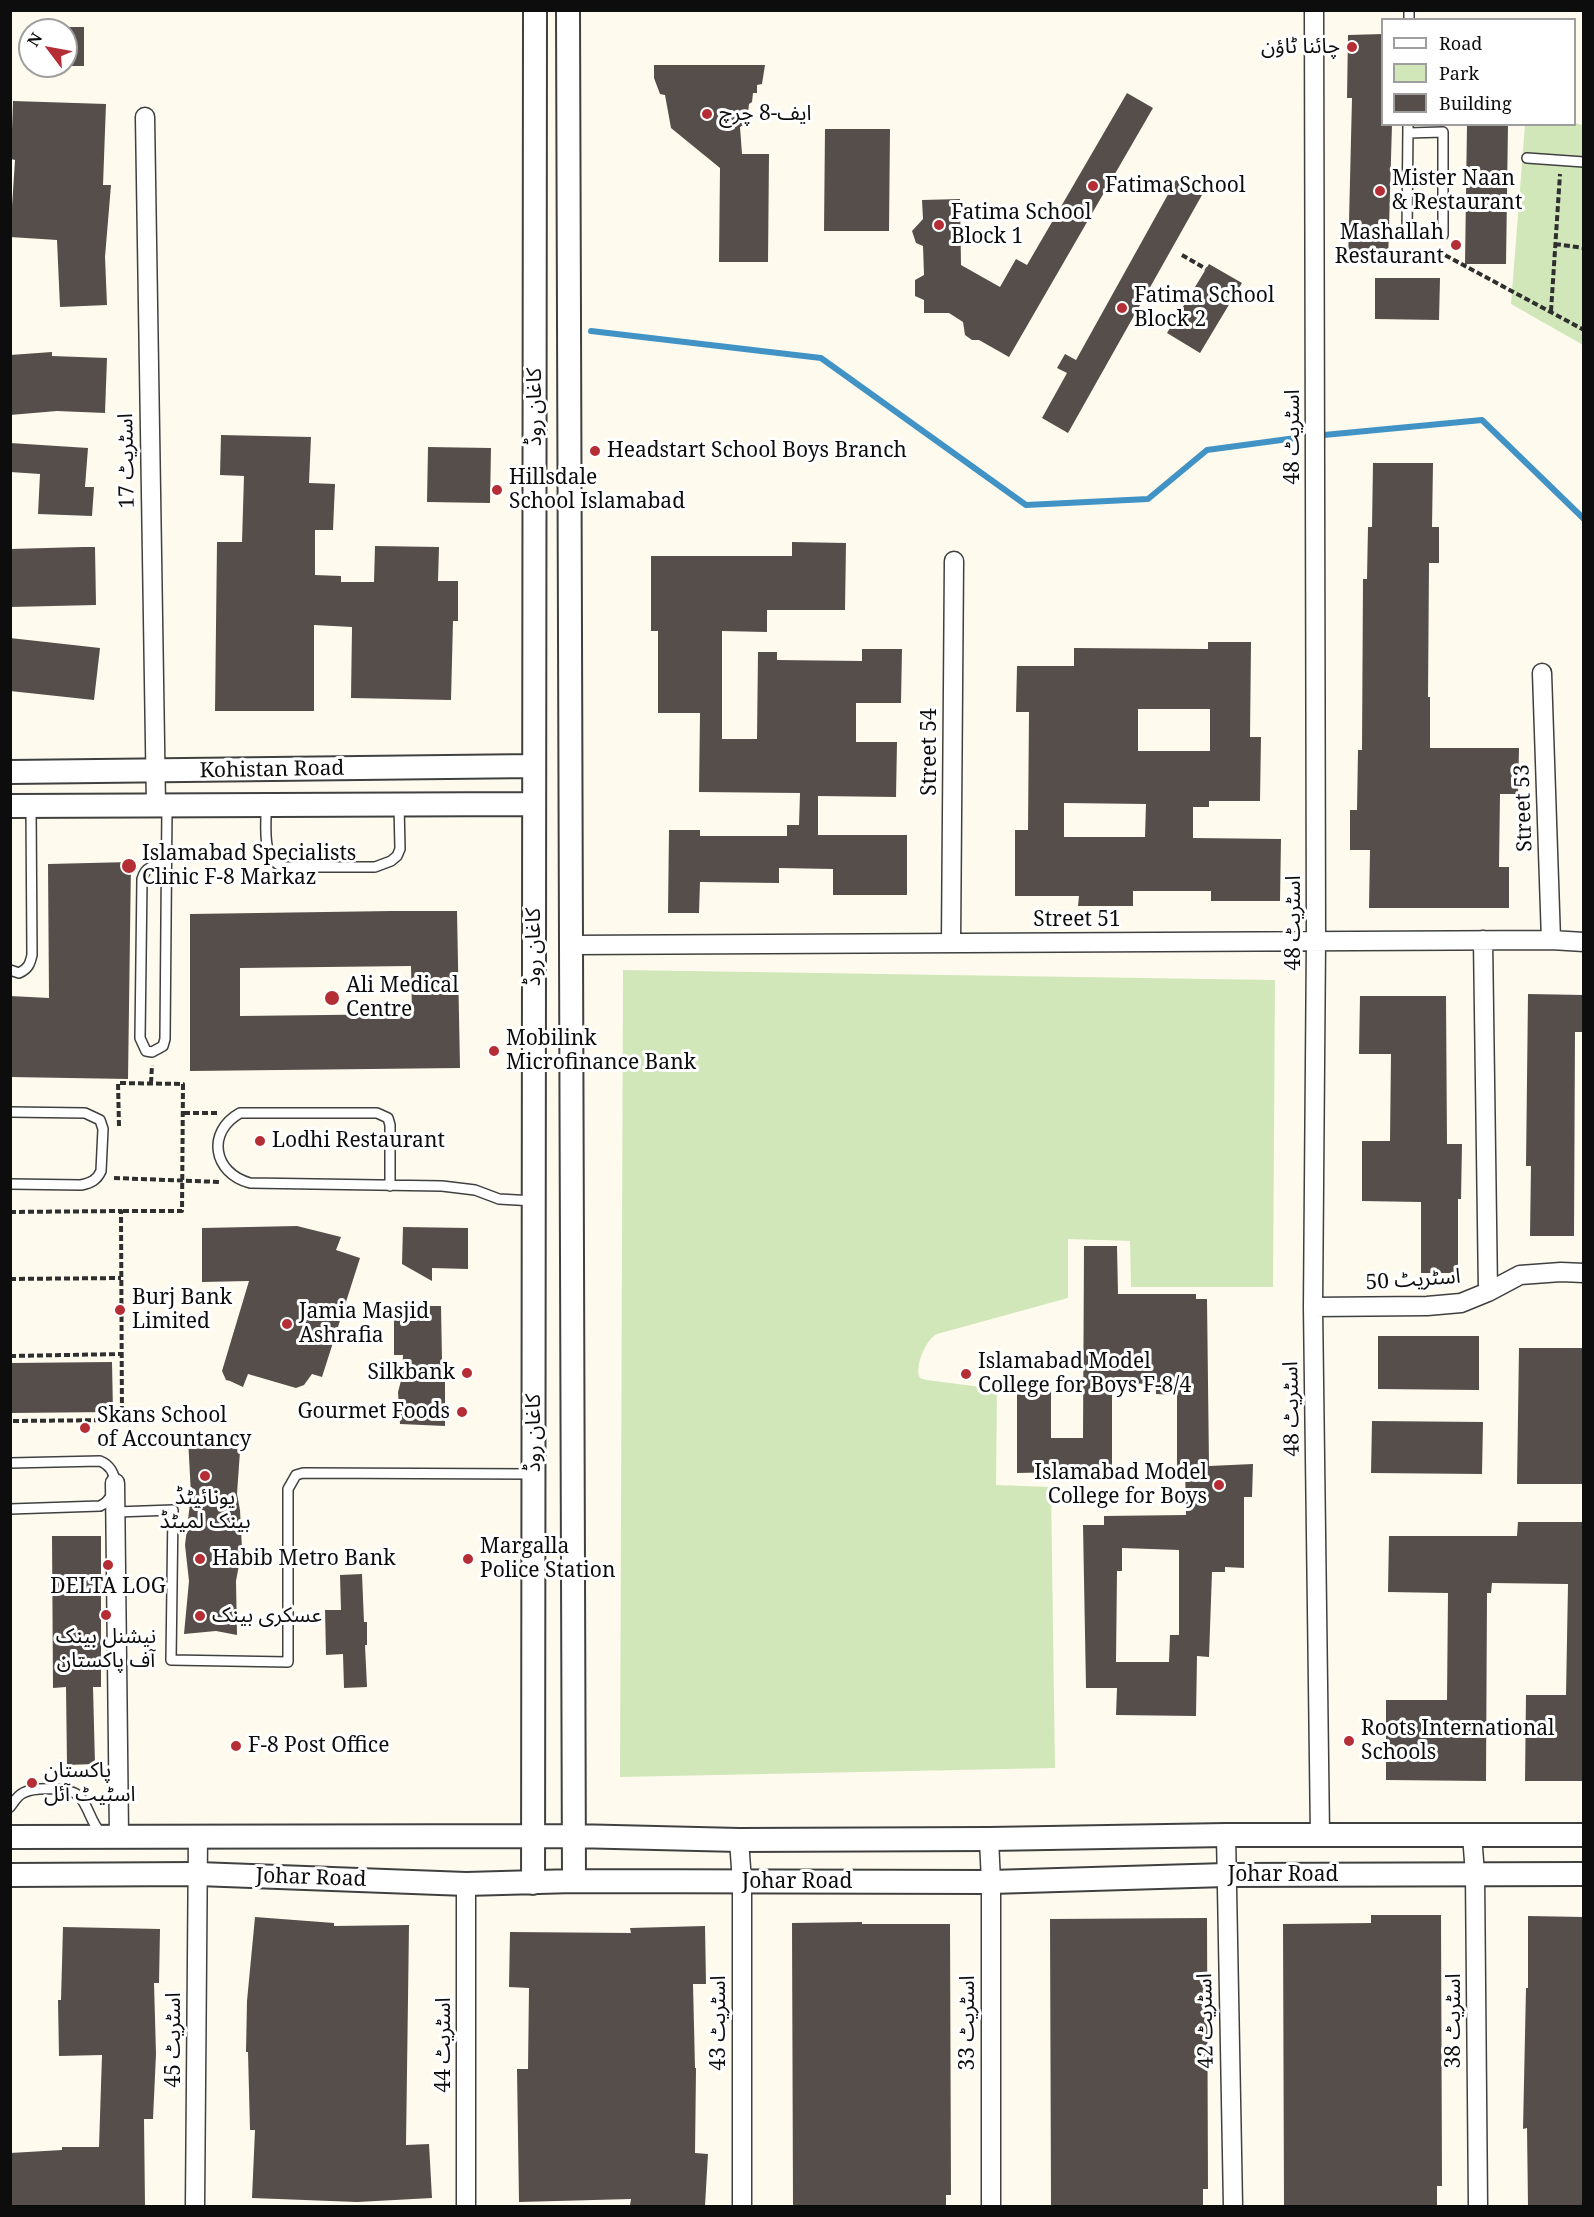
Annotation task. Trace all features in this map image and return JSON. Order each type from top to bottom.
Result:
[{"type":"street","name":"کاغان روڈ","points":[[532,1883],[534,1836],[535,10]]},
{"type":"street","name":"کاغان روڈ","points":[[568,10],[574,1881]]},
{"type":"street","name":"اسٹریٹ 48","points":[[1314,10],[1316,940],[1313,1307],[1320,1835]]},
{"type":"street","name":"اسٹریٹ 17","points":[[144,117],[155,771],[162,806]]},
{"type":"street","name":"Street 54","points":[[951,943],[954,561]]},
{"type":"street","name":"Street 53","points":[[1542,673],[1551,940]]},
{"type":"street","name":"Kohistan Road","points":[[10,772],[534,766]]},
{"type":"street","name":"Kohistan Road","points":[[21,806],[534,804]]},
{"type":"street","name":"Street 51","points":[[571,945],[1316,940],[1584,942]]},
{"type":"street","points":[[1484,940],[1488,1292]]},
{"type":"street","points":[[534,1205],[572,1209]]},
{"type":"street","name":"اسٹریٹ 50","points":[[1313,1307],[1427,1306],[1461,1303],[1520,1275],[1584,1273]]},
{"type":"street","points":[[112,1836],[116,1512],[114,1483]]},
{"type":"street","points":[[534,1679],[573,1678]]},
{"type":"street","name":"Johar Road","points":[[10,1837],[573,1836],[740,1840],[1226,1835],[1584,1835]]},
{"type":"street","name":"اسٹریٹ 42","points":[[1226,1835],[1233,2206]]},
{"type":"street","name":"اسٹریٹ 38","points":[[1472,1835],[1475,1874],[1478,2206]]},
{"type":"street","name":"اسٹریٹ 45","points":[[195,2206],[198,1836]]},
{"type":"street","name":"اسٹریٹ 33","points":[[989,1839],[991,2206]]},
{"type":"street","name":"اسٹریٹ 43","points":[[740,1840],[742,2206]]},
{"type":"street","name":"Johar Road","points":[[10,1875],[198,1874],[466,1884],[574,1881],[991,1882],[1226,1875],[1584,1874]]},
{"type":"street","name":"اسٹریٹ 44","points":[[466,1884],[466,2206]]},
{"type":"lane","points":[[1408,129],[1443,132],[1443,235],[1407,235],[1408,129]]},
{"type":"lane","points":[[1527,158],[1584,162]]},
{"type":"lane","points":[[266,805],[267,846],[276,864],[283,867],[375,867],[397,856],[400,849],[399,805]]},
{"type":"lane","points":[[10,970],[19,973],[25,970],[30,964],[32,955],[21,806]]},
{"type":"lane","points":[[162,806],[166,864],[165,1039],[163,1046],[152,1053],[146,1051],[140,1038],[142,879],[144,872],[150,867],[166,864]]},
{"type":"lane","points":[[10,1112],[85,1113],[100,1120],[103,1129],[101,1171],[91,1183],[81,1185],[10,1184]]},
{"type":"lane","points":[[390,1186],[390,1125],[388,1118],[384,1115],[377,1113],[240,1113],[226,1123],[219,1136],[220,1161],[230,1174],[250,1183],[390,1186],[451,1187],[474,1190],[499,1199],[534,1205]]},
{"type":"lane","points":[[10,1463],[100,1461],[108,1464],[113,1472],[114,1483],[113,1495],[108,1502],[100,1506],[10,1509]]},
{"type":"lane","points":[[116,1512],[173,1510],[171,1660],[288,1662],[288,1489],[296,1475],[303,1473],[534,1474]]},
{"type":"lane","points":[[10,1807],[16,1799],[31,1790],[70,1791],[78,1796],[100,1833],[112,1836]]},
{"type":"path","points":[[1551,311],[1561,161]]},
{"type":"path","points":[[1426,235],[1441,253],[1584,330]]},
{"type":"path","points":[[1555,244],[1584,248]]},
{"type":"path","points":[[1182,255],[1206,269]]},
{"type":"path","points":[[10,1212],[182,1211],[183,1084],[118,1083],[119,1127]]},
{"type":"path","points":[[184,1113],[240,1113]]},
{"type":"path","points":[[118,1168],[118,1178]]},
{"type":"path","points":[[98,1177],[250,1183]]},
{"type":"path","points":[[10,1421],[122,1420],[121,1210]]},
{"type":"path","points":[[10,1279],[121,1278]]},
{"type":"path","points":[[10,1356],[122,1354]]},
{"type":"green space","points":[[1576,123],[1583,125],[1583,345],[1511,304],[1525,126],[1576,126]]},
{"type":"green space","name":"Islamabad Model College for Boys F-8/4","points":[[623,970],[1275,980],[1273,1287],[1131,1287],[1130,1241],[1068,1239],[1068,1298],[937,1334],[929,1341],[920,1361],[920,1378],[997,1389],[996,1485],[1051,1487],[1055,1768],[620,1777]]},
{"type":"building","points":[[78,27],[84,27],[84,66],[78,66]]},
{"type":"building","points":[[1381,34],[1381,126],[1392,126],[1388,262],[1348,263],[1352,98],[1347,98],[1348,35]]},
{"type":"building","points":[[654,65],[765,65],[762,84],[757,85],[757,93],[753,93],[748,113],[745,114],[745,124],[740,127],[742,154],[769,154],[768,262],[719,262],[720,168],[671,128],[665,95],[660,94],[654,78]]},
{"type":"building","name":"Fatima School Block 1","points":[[1127,93],[1153,108],[1009,357],[965,335],[963,322],[949,313],[924,313],[924,300],[915,296],[915,280],[924,275],[923,246],[916,243],[912,231],[923,219],[922,200],[960,199],[961,265],[1000,287],[1016,259],[1027,265]]},
{"type":"building","points":[[13,101],[106,104],[103,185],[111,185],[105,257],[107,305],[60,307],[57,240],[10,237],[15,160],[11,159]]},
{"type":"building","points":[[1467,126],[1508,126],[1506,264],[1465,264]]},
{"type":"building","points":[[825,129],[890,129],[889,231],[824,231]]},
{"type":"building","name":"Fatima School Block 2","points":[[1176,180],[1202,195],[1068,433],[1042,418],[1067,373],[1057,368],[1065,354],[1076,360]]},
{"type":"building","points":[[1209,264],[1242,283],[1200,353],[1167,333]]},
{"type":"building","points":[[1375,278],[1440,278],[1439,320],[1375,319]]},
{"type":"building","points":[[52,352],[52,356],[107,358],[105,413],[57,411],[10,415],[10,355]]},
{"type":"building","points":[[221,435],[311,437],[309,483],[335,484],[333,530],[315,530],[315,575],[341,576],[341,582],[374,582],[375,546],[439,547],[438,581],[458,581],[458,621],[453,621],[451,700],[351,698],[352,627],[314,625],[314,711],[215,711],[217,542],[242,542],[244,476],[220,475]]},
{"type":"building","points":[[10,443],[88,448],[85,487],[94,487],[92,516],[38,514],[40,474],[10,472]]},
{"type":"building","points":[[428,447],[491,448],[490,503],[427,502]]},
{"type":"building","points":[[1373,463],[1433,463],[1432,527],[1439,527],[1439,563],[1429,563],[1430,748],[1519,748],[1518,794],[1500,794],[1499,867],[1509,867],[1509,908],[1369,908],[1370,850],[1350,850],[1350,810],[1357,810],[1358,750],[1362,750],[1363,579],[1367,579],[1368,527],[1372,527]]},
{"type":"building","points":[[792,542],[846,543],[845,610],[767,610],[767,632],[722,631],[722,739],[757,739],[758,652],[777,652],[777,660],[862,661],[862,649],[902,649],[901,703],[856,703],[856,742],[897,742],[896,797],[818,796],[818,835],[907,835],[907,895],[833,895],[833,869],[779,868],[779,883],[700,882],[699,913],[668,913],[669,830],[700,830],[700,836],[787,836],[787,825],[799,825],[800,793],[699,792],[700,713],[658,713],[658,631],[651,631],[651,556],[792,556]]},
{"type":"building","points":[[95,547],[96,605],[10,607],[10,549]]},
{"type":"building","points":[[10,638],[100,648],[94,700],[10,691]]},
{"type":"building","points":[[1208,642],[1251,642],[1250,737],[1261,737],[1260,801],[1209,801],[1209,807],[1193,807],[1193,838],[1281,839],[1280,901],[1211,901],[1211,891],[1133,891],[1133,906],[1078,906],[1079,896],[1015,896],[1015,830],[1028,830],[1029,712],[1016,712],[1017,666],[1074,666],[1074,648],[1208,649]],"holes":[[[1138,709],[1210,709],[1210,751],[1138,751]],[[1064,803],[1146,804],[1145,837],[1064,837]]]},
{"type":"building","points":[[131,862],[128,1079],[10,1077],[10,996],[49,998],[48,864]]},
{"type":"building","points":[[457,911],[460,1068],[190,1071],[190,914]],"holes":[[[411,966],[412,1014],[240,1016],[240,968]]]},
{"type":"building","points":[[1528,994],[1584,995],[1584,1032],[1575,1032],[1574,1236],[1530,1236],[1531,1166],[1526,1166]]},
{"type":"building","points":[[1360,996],[1446,996],[1447,1144],[1462,1144],[1461,1199],[1458,1199],[1458,1273],[1421,1273],[1421,1202],[1362,1201],[1362,1141],[1390,1141],[1391,1054],[1359,1054]]},
{"type":"building","name":"Jamia Masjid Ashrafia","points":[[297,1226],[341,1237],[336,1250],[360,1258],[322,1377],[312,1374],[304,1385],[296,1388],[248,1374],[243,1387],[226,1380],[222,1371],[249,1281],[202,1282],[202,1228]]},
{"type":"building","points":[[403,1227],[468,1228],[468,1269],[432,1268],[432,1281],[402,1264]]},
{"type":"building","name":"Islamabad Model College for Boys","points":[[1084,1246],[1117,1246],[1118,1294],[1196,1294],[1196,1299],[1207,1299],[1209,1466],[1253,1464],[1252,1497],[1244,1497],[1244,1568],[1225,1567],[1225,1572],[1212,1572],[1209,1657],[1197,1656],[1196,1716],[1116,1715],[1117,1688],[1086,1688],[1083,1525],[1104,1525],[1104,1516],[1186,1515],[1185,1467],[1177,1467],[1177,1395],[1156,1394],[1156,1384],[1112,1383],[1112,1471],[1017,1473],[1017,1383],[1051,1383],[1051,1438],[1083,1438]],"holes":[[[1122,1548],[1179,1550],[1179,1635],[1170,1635],[1169,1662],[1116,1662],[1117,1571],[1122,1571]]]},
{"type":"building","points":[[394,1306],[441,1306],[442,1360],[445,1360],[445,1426],[400,1424],[398,1392],[402,1377],[403,1355],[394,1355]]},
{"type":"building","points":[[1378,1336],[1479,1336],[1479,1390],[1378,1389]]},
{"type":"building","points":[[1519,1348],[1584,1348],[1584,1484],[1517,1484]]},
{"type":"building","points":[[112,1362],[113,1412],[10,1413],[10,1363]]},
{"type":"building","points":[[1372,1421],[1483,1422],[1482,1474],[1371,1473]]},
{"type":"building","points":[[241,1437],[237,1494],[242,1549],[236,1581],[237,1635],[216,1631],[184,1634],[189,1581],[185,1545],[191,1495],[188,1438],[216,1441]]},
{"type":"building","points":[[1518,1522],[1584,1522],[1584,1781],[1525,1781],[1526,1695],[1566,1695],[1568,1584],[1492,1583],[1491,1593],[1487,1593],[1486,1781],[1386,1780],[1386,1700],[1447,1700],[1448,1593],[1388,1592],[1389,1536],[1517,1536]]},
{"type":"building","points":[[52,1536],[101,1536],[101,1687],[93,1687],[95,1764],[67,1765],[66,1687],[53,1688]]},
{"type":"building","points":[[362,1574],[364,1622],[367,1622],[367,1645],[365,1645],[367,1687],[344,1688],[343,1654],[326,1655],[325,1610],[341,1610],[340,1575]]},
{"type":"building","points":[[1371,1915],[1441,1915],[1442,2186],[1437,2186],[1437,2206],[1284,2206],[1283,1924],[1371,1923]]},
{"type":"building","points":[[1528,1916],[1584,1917],[1584,2205],[1528,2206],[1527,2128],[1523,2129]]},
{"type":"building","points":[[255,1917],[334,1923],[334,1926],[409,1925],[406,2145],[429,2144],[432,2198],[357,2202],[252,2198],[255,2130],[250,2130],[248,2052],[246,2052],[247,2001]]},
{"type":"building","points":[[1207,1918],[1208,2189],[1203,2189],[1203,2206],[1051,2206],[1050,1919]]},
{"type":"building","points":[[862,1922],[862,1924],[950,1924],[951,2195],[946,2195],[946,2206],[793,2206],[792,1923]]},
{"type":"building","points":[[705,1926],[706,1984],[693,1984],[696,2068],[695,2153],[708,2154],[705,2206],[630,2205],[631,2199],[519,2202],[517,2069],[528,2069],[529,1988],[509,1987],[510,1932],[631,1933],[630,1928]]},
{"type":"building","points":[[63,1927],[160,1929],[159,1983],[154,1983],[156,2054],[153,2119],[144,2119],[145,2206],[10,2206],[10,2153],[62,2150],[62,2147],[99,2147],[102,2055],[59,2056],[58,2000],[61,2000]]},
{"type":"waterway","points":[[591,331],[821,358],[1026,505],[1148,499],[1207,450],[1296,438]]},
{"type":"waterway","points":[[1324,435],[1482,420],[1584,519]]},
{"type":"place","name":"چائنا ٹاؤن","points":[[1352,47]]},
{"type":"place","name":"ایف-8 چرچ","points":[[707,114]]},
{"type":"place","name":"Fatima School","points":[[1093,186]]},
{"type":"place","name":"Mister Naan & Restaurant","points":[[1380,191]]},
{"type":"place","name":"Fatima School Block 1","points":[[939,225]]},
{"type":"place","name":"Mashallah Restaurant","points":[[1456,245]]},
{"type":"place","name":"Fatima School Block 2","points":[[1122,308]]},
{"type":"place","name":"Headstart School Boys Branch","points":[[595,451]]},
{"type":"place","name":"Hillsdale School Islamabad","points":[[497,490]]},
{"type":"place","name":"Islamabad Specialists Clinic F-8 Markaz","points":[[129,866]]},
{"type":"place","name":"Ali Medical Centre","points":[[332,998]]},
{"type":"place","name":"Mobilink Microfinance Bank","points":[[494,1051]]},
{"type":"place","name":"Lodhi Restaurant","points":[[260,1141]]},
{"type":"place","name":"Burj Bank Limited","points":[[120,1310]]},
{"type":"place","name":"Jamia Masjid Ashrafia","points":[[287,1324]]},
{"type":"place","name":"Silkbank","points":[[467,1373]]},
{"type":"place","name":"Islamabad Model College for Boys F-8/4","points":[[966,1374]]},
{"type":"place","name":"Gourmet Foods","points":[[462,1412]]},
{"type":"place","name":"Skans School of Accountancy","points":[[85,1428]]},
{"type":"place","name":"یونائیٹڈ بینک لمیٹڈ","points":[[205,1476]]},
{"type":"place","name":"Islamabad Model College for Boys","points":[[1219,1485]]},
{"type":"place","name":"Habib Metro Bank","points":[[200,1559]]},
{"type":"place","name":"Margalla Police Station","points":[[468,1559]]},
{"type":"place","name":"DELTA LOG","points":[[108,1565]]},
{"type":"place","name":"نیشنل بینک آف پاکستان","points":[[106,1615]]},
{"type":"place","name":"عسکری بینک","points":[[200,1616]]},
{"type":"place","name":"Roots International Schools","points":[[1349,1741]]},
{"type":"place","name":"F-8 Post Office","points":[[236,1746]]},
{"type":"place","name":"پاکستان اسٹیٹ آئل","points":[[32,1783]]}]
